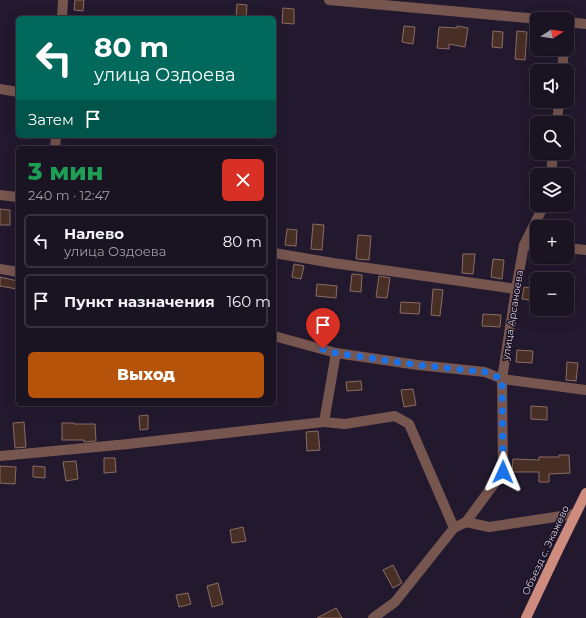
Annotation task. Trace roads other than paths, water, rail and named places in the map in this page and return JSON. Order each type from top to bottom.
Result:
[{"type":"main road","name":"Объезд с. Экажево","points":[[526,618],[586,493]]},
{"type":"street","points":[[62,16],[63,0]]},
{"type":"street","points":[[330,0],[530,18]]},
{"type":"street","points":[[574,23],[586,24]]},
{"type":"street","points":[[0,89],[16,92]]},
{"type":"street","points":[[0,195],[16,197]]},
{"type":"street","name":"улица Арсаноева","points":[[373,618],[395,602],[454,528],[466,522],[503,472],[502,379],[524,245],[540,212]]},
{"type":"street","points":[[524,245],[530,245]]},
{"type":"street","points":[[574,249],[586,250]]},
{"type":"street","points":[[276,253],[516,289]]},
{"type":"street","points":[[0,269],[16,272]]},
{"type":"street","points":[[276,337],[336,353],[418,365],[485,372],[502,379],[586,390]]},
{"type":"street","points":[[324,422],[336,353]]},
{"type":"street","points":[[0,456],[128,444],[324,422],[345,424],[395,416],[409,424],[454,528]]},
{"type":"street","points":[[466,522],[489,527],[575,514]]}]
